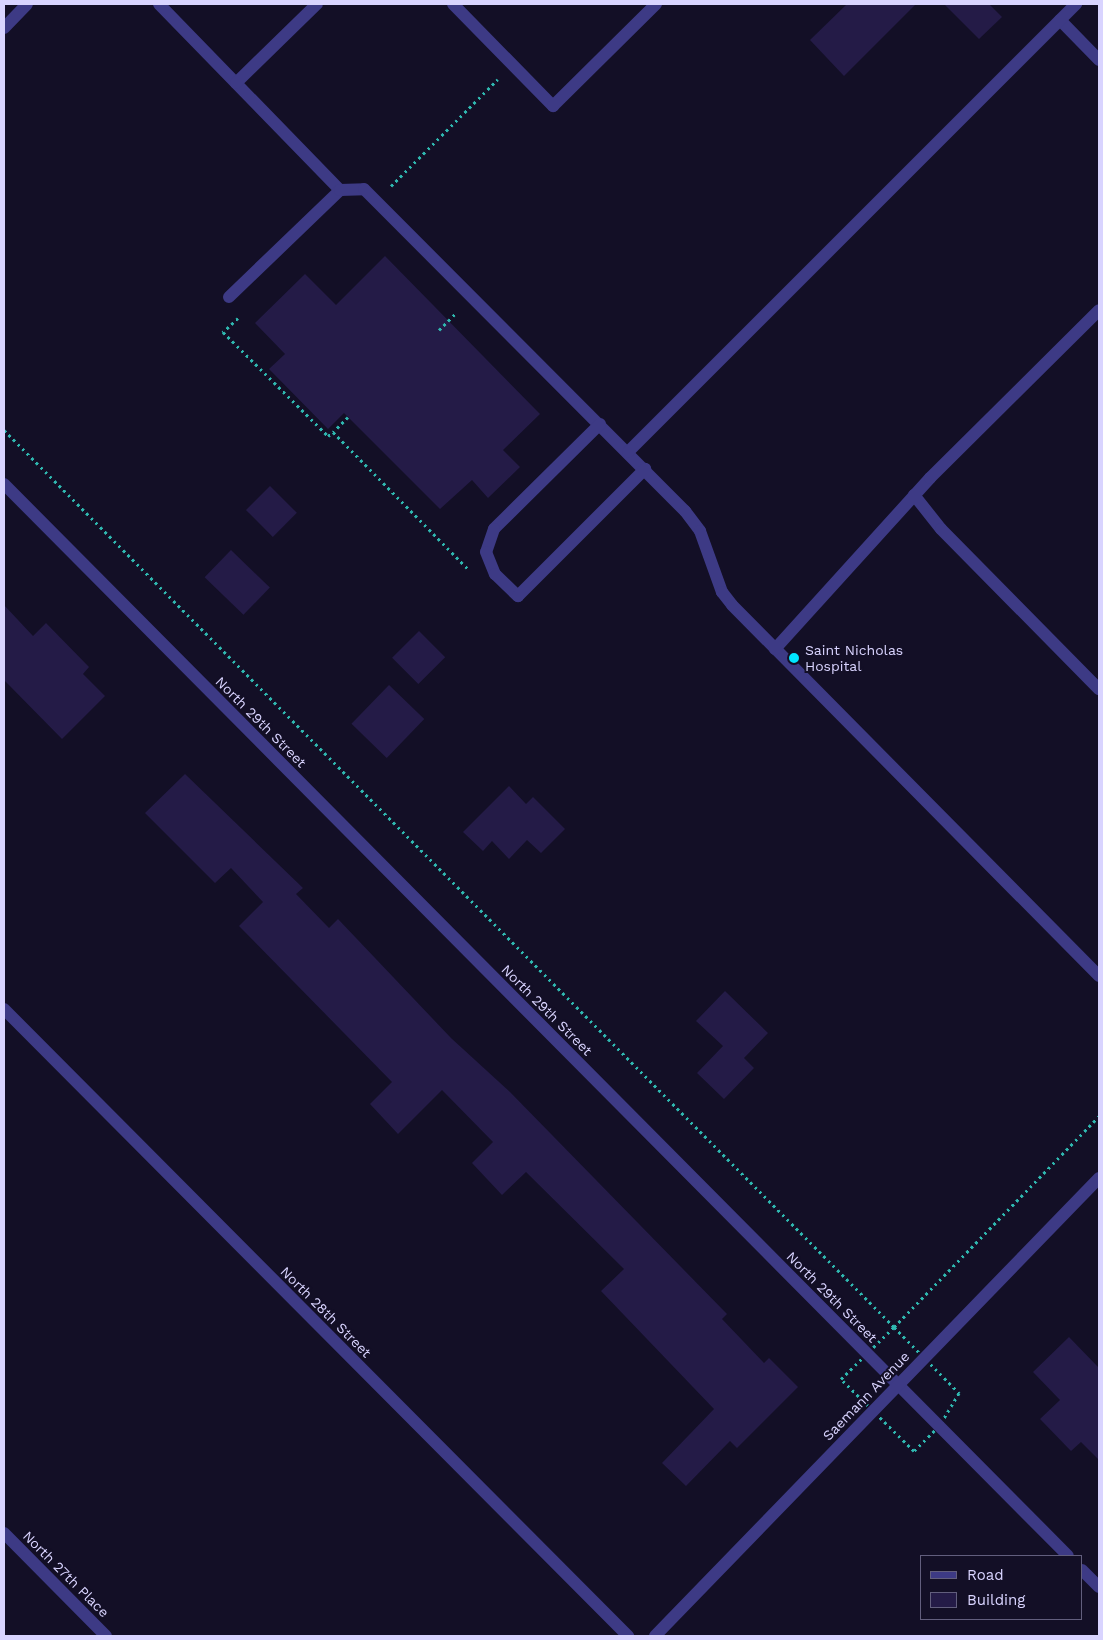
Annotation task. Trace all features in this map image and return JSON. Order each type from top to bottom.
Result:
[{"type":"street","points":[[4,28],[28,4]]},
{"type":"street","points":[[159,4],[340,190]]},
{"type":"street","points":[[236,83],[317,4]]},
{"type":"street","points":[[453,4],[553,106],[656,4]]},
{"type":"street","points":[[628,452],[1076,4]]},
{"type":"street","points":[[1060,20],[1099,60]]},
{"type":"street","points":[[229,297],[340,190],[364,189],[645,469],[700,531],[722,592],[732,606],[1099,976]]},
{"type":"street","points":[[775,649],[914,495],[1099,310]]},
{"type":"street","points":[[600,424],[494,529],[486,552],[495,574],[518,596],[645,469]]},
{"type":"street","name":"North 29th Street","points":[[4,484],[1067,1555]]},
{"type":"street","points":[[914,495],[941,528],[1099,689]]},
{"type":"street","name":"North 28th Street","points":[[4,1009],[628,1636]]},
{"type":"street","name":"Saemann Avenue","points":[[655,1636],[1099,1178]]},
{"type":"street","name":"North 27th Place","points":[[4,1533],[106,1636]]},
{"type":"street","points":[[1083,1571],[1099,1588]]},
{"type":"path","points":[[377,200],[513,65]]},
{"type":"path","points":[[439,330],[459,311],[452,304]]},
{"type":"path","points":[[244,312],[223,332],[328,436],[348,417]]},
{"type":"path","points":[[4,430],[894,1327],[1099,1116]]},
{"type":"path","points":[[333,432],[470,571]]},
{"type":"building","points":[[847,4],[916,4],[844,76],[810,40]]},
{"type":"building","points":[[944,4],[989,4],[1002,17],[979,39]]},
{"type":"building","points":[[385,256],[540,414],[503,450],[520,467],[488,498],[472,480],[440,509],[344,413],[328,429],[269,369],[285,354],[255,323],[305,274],[336,305]]},
{"type":"building","points":[[270,486],[297,513],[273,537],[246,510]]},
{"type":"building","points":[[231,550],[270,588],[243,615],[205,577]]},
{"type":"building","points":[[4,605],[33,636],[46,623],[89,667],[83,674],[105,696],[62,739],[4,680]]},
{"type":"building","points":[[419,631],[445,657],[418,684],[392,658]]},
{"type":"building","points":[[389,685],[424,719],[387,758],[351,724]]},
{"type":"building","points":[[185,774],[303,888],[296,894],[329,928],[338,919],[451,1038],[510,1092],[727,1314],[722,1319],[764,1363],[769,1358],[798,1387],[737,1448],[730,1441],[686,1486],[662,1463],[714,1409],[601,1291],[624,1269],[526,1172],[502,1195],[472,1163],[493,1142],[442,1090],[398,1134],[370,1104],[392,1082],[239,926],[263,902],[231,868],[215,883],[145,813]]},
{"type":"building","points":[[509,786],[526,804],[533,797],[565,829],[541,853],[527,840],[509,859],[492,841],[483,851],[463,832]]},
{"type":"building","points":[[725,991],[768,1033],[744,1058],[754,1068],[724,1099],[697,1073],[723,1046],[696,1021]]},
{"type":"building","points":[[1069,1337],[1099,1368],[1099,1460],[1081,1442],[1071,1451],[1040,1419],[1060,1400],[1033,1372]]},
{"type":"place","name":"Saint Nicholas Hospital","points":[[794,658]]}]
